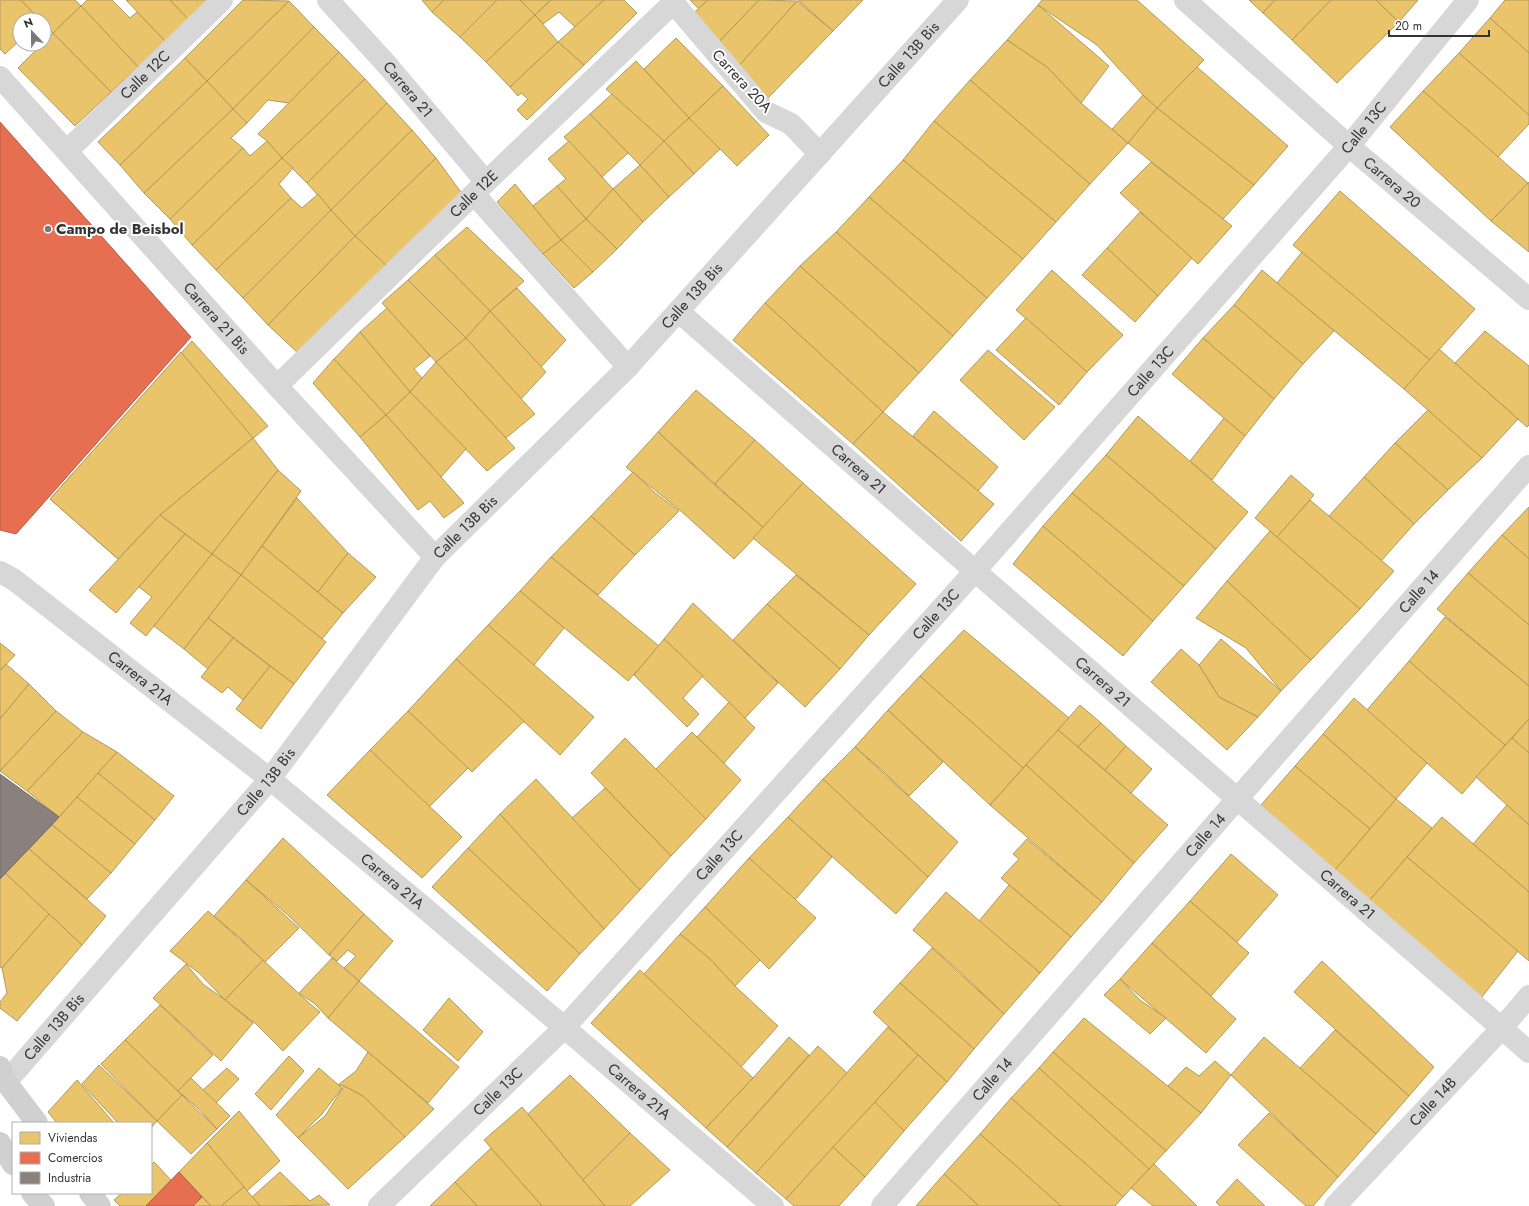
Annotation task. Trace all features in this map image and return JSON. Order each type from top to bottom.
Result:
[{"type":"main road","points":[[3,1075],[36,1122]]},
{"type":"main road","points":[[0,1143],[12,1162]]},
{"type":"main road","points":[[33,1194],[44,1206]]},
{"type":"main road","points":[[91,1194],[100,1206]]},
{"type":"street","name":"Calle 12C","points":[[67,151],[222,0]]},
{"type":"street","name":"Carrera 21","points":[[328,0],[389,67],[480,188],[628,367]]},
{"type":"street","name":"Calle 13B Bis","points":[[3,1075],[270,779],[435,557],[628,367],[958,0]]},
{"type":"street","name":"Carrera 20","points":[[1185,0],[1349,146],[1529,299]]},
{"type":"street","name":"Calle 13C","points":[[379,1206],[564,1028],[975,571],[1349,146],[1468,0]]},
{"type":"street","name":"Calle 12E","points":[[277,386],[672,1]]},
{"type":"street","name":"Carrera 20A","points":[[672,1],[766,112],[791,124],[820,154]]},
{"type":"street","name":"Carrera 21 Bis","points":[[0,77],[277,386],[435,557]]},
{"type":"street","name":"Carrera 21","points":[[678,311],[1529,1052]]},
{"type":"street","name":"Calle 14","points":[[882,1206],[1529,466]]},
{"type":"street","name":"Carrera 21A","points":[[0,572],[13,579],[270,779],[428,911],[774,1206]]},
{"type":"street","name":"Calle 14B","points":[[1335,1206],[1502,1028],[1529,996]]},
{"type":"building: Viviendas","points":[[0,0],[21,0],[32,12],[12,12],[12,47],[5,54],[0,49]]},
{"type":"building: Viviendas","points":[[21,0],[75,0],[81,6],[53,33],[52,12],[32,12]]},
{"type":"building: Viviendas","points":[[87,0],[112,0],[130,18],[137,12],[165,41],[138,67],[81,6]]},
{"type":"building: Viviendas","points":[[126,0],[170,0],[188,19],[165,41]]},
{"type":"building: Viviendas","points":[[170,0],[207,0],[188,19]]},
{"type":"building: Viviendas","points":[[243,0],[289,1],[207,81],[185,58]]},
{"type":"building: Viviendas","points":[[422,0],[444,0],[432,12]]},
{"type":"building: Viviendas","points":[[444,0],[497,0],[460,37],[432,12]]},
{"type":"building: Viviendas","points":[[497,0],[520,0],[535,15],[486,62],[460,37]]},
{"type":"building: Viviendas","points":[[520,0],[551,0],[535,15]]},
{"type":"building: Viviendas","points":[[551,0],[604,0],[575,27],[559,12],[543,24],[535,15]]},
{"type":"building: Viviendas","points":[[604,0],[624,0],[637,13],[584,65],[558,42]]},
{"type":"building: Viviendas","points":[[690,0],[708,0],[699,9]]},
{"type":"building: Viviendas","points":[[708,0],[759,0],[715,46],[689,17]]},
{"type":"building: Viviendas","points":[[759,0],[797,1],[736,69],[715,46]]},
{"type":"building: Viviendas","points":[[798,0],[863,0],[833,31]]},
{"type":"building: Viviendas","points":[[1042,0],[1137,0],[1204,60],[1157,108],[1097,45],[1038,5]]},
{"type":"building: Viviendas","points":[[1249,0],[1275,0],[1263,13]]},
{"type":"building: Viviendas","points":[[1275,0],[1331,0],[1292,40],[1263,13]]},
{"type":"building: Viviendas","points":[[1331,0],[1376,0],[1399,22],[1337,83],[1292,40]]},
{"type":"building: Viviendas","points":[[1376,0],[1418,0],[1399,22]]},
{"type":"building: Viviendas","points":[[1505,0],[1529,0],[1529,53],[1490,18]]},
{"type":"building: Viviendas","points":[[289,1],[314,27],[233,109],[207,81]]},
{"type":"building: Viviendas","points":[[797,1],[833,31],[766,100],[736,69]]},
{"type":"building: Viviendas","points":[[1038,5],[1109,66],[1081,103],[1047,67],[1007,40]]},
{"type":"building: Viviendas","points":[[81,6],[138,67],[111,92],[53,33]]},
{"type":"building: Viviendas","points":[[535,15],[558,42],[510,87],[486,62]]},
{"type":"building: Viviendas","points":[[1490,18],[1529,53],[1529,115],[1459,53]]},
{"type":"building: Viviendas","points":[[314,27],[339,52],[289,103],[268,100],[247,123],[233,109]]},
{"type":"building: Viviendas","points":[[53,33],[111,92],[75,126],[18,68],[34,52],[52,52]]},
{"type":"building: Viviendas","points":[[676,38],[723,86],[689,118],[644,69]]},
{"type":"building: Viviendas","points":[[1007,40],[1047,67],[1081,103],[1128,143],[1090,184],[970,80]]},
{"type":"building: Viviendas","points":[[558,42],[584,65],[527,120],[517,110],[528,99],[521,93],[518,96],[510,87]]},
{"type":"building: Viviendas","points":[[339,52],[365,79],[282,158],[267,141],[258,134]]},
{"type":"building: Viviendas","points":[[1459,53],[1529,115],[1529,124],[1498,157],[1423,91]]},
{"type":"building: Viviendas","points":[[185,58],[207,81],[120,165],[98,142]]},
{"type":"building: Viviendas","points":[[636,61],[689,118],[664,141],[606,89]]},
{"type":"building: Viviendas","points":[[1197,67],[1288,146],[1254,185],[1157,108]]},
{"type":"building: Viviendas","points":[[365,79],[387,103],[307,183],[282,158]]},
{"type":"building: Viviendas","points":[[970,80],[1090,184],[1056,222],[934,121]]},
{"type":"building: Viviendas","points":[[207,81],[233,109],[144,193],[120,165]]},
{"type":"building: Viviendas","points":[[723,86],[769,135],[737,166],[689,118]]},
{"type":"building: Viviendas","points":[[1423,91],[1528,183],[1491,221],[1390,127]]},
{"type":"building: Viviendas","points":[[612,94],[664,141],[640,165],[590,114]]},
{"type":"building: Viviendas","points":[[1143,95],[1157,108],[1128,143],[1112,129]]},
{"type":"building: Viviendas","points":[[387,103],[412,130],[331,210],[307,183]]},
{"type":"building: Viviendas","points":[[1157,108],[1254,185],[1223,219],[1128,143]]},
{"type":"building: Viviendas","points":[[233,109],[247,123],[231,138],[243,148],[170,219],[144,193]]},
{"type":"building: Viviendas","points":[[590,114],[628,153],[602,177],[564,137]]},
{"type":"building: Viviendas","points":[[689,118],[720,149],[694,174],[664,141]]},
{"type":"building: Viviendas","points":[[934,121],[1056,222],[1023,259],[903,160]]},
{"type":"building: Viviendas","points":[[412,130],[436,158],[355,236],[331,210]]},
{"type":"building: Viviendas","points":[[267,141],[282,158],[192,245],[170,219],[243,148],[250,156]]},
{"type":"building: Viviendas","points":[[569,141],[613,189],[586,219],[557,186],[566,179],[548,159]]},
{"type":"building: Viviendas","points":[[664,141],[694,174],[669,197],[640,165]]},
{"type":"building: Viviendas","points":[[282,158],[293,168],[279,184],[291,198],[216,270],[192,245]]},
{"type":"building: Viviendas","points":[[436,158],[463,195],[389,268],[355,236]]},
{"type":"building: Viviendas","points":[[903,160],[1023,259],[987,298],[869,197]]},
{"type":"building: Viviendas","points":[[1151,162],[1232,226],[1198,264],[1120,193]]},
{"type":"building: Viviendas","points":[[640,165],[669,197],[643,222],[613,189]]},
{"type":"building: Viviendas","points":[[1529,182],[1529,252],[1491,221]]},
{"type":"building: Viviendas","points":[[515,184],[561,240],[543,254],[497,202]]},
{"type":"building: Viviendas","points":[[557,186],[586,219],[561,240],[533,206]]},
{"type":"building: Viviendas","points":[[613,189],[643,222],[617,249],[586,219]]},
{"type":"building: Viviendas","points":[[1340,191],[1475,309],[1430,360],[1293,245]]},
{"type":"building: Viviendas","points":[[318,194],[331,210],[243,298],[216,270],[291,198],[302,208]]},
{"type":"building: Viviendas","points":[[869,197],[987,298],[953,336],[836,232]]},
{"type":"building: Viviendas","points":[[331,210],[355,236],[268,325],[243,298]]},
{"type":"building: Viviendas","points":[[1140,212],[1192,258],[1158,296],[1107,248]]},
{"type":"building: Viviendas","points":[[586,219],[617,249],[593,272],[561,240]]},
{"type":"building: Viviendas","points":[[467,227],[524,281],[490,311],[435,255]]},
{"type":"building: Viviendas","points":[[836,232],[953,336],[919,373],[800,266]]},
{"type":"building: Viviendas","points":[[355,236],[389,268],[300,355],[268,325]]},
{"type":"building: Viviendas","points":[[561,240],[593,272],[574,288],[543,254]]},
{"type":"building: Viviendas","points":[[1107,248],[1158,296],[1135,322],[1082,275]]},
{"type":"building: Viviendas","points":[[1302,252],[1430,360],[1404,389],[1277,283]]},
{"type":"building: Viviendas","points":[[435,255],[490,311],[466,338],[408,280]]},
{"type":"building: Viviendas","points":[[800,266],[919,373],[883,412],[765,303]]},
{"type":"building: Viviendas","points":[[1052,270],[1123,335],[1087,372],[1016,310]]},
{"type":"building: Viviendas","points":[[1262,270],[1334,331],[1303,364],[1234,305]]},
{"type":"building: Viviendas","points":[[408,280],[466,338],[436,362],[382,303]]},
{"type":"building: Viviendas","points":[[517,288],[566,340],[541,367],[490,311]]},
{"type":"building: Viviendas","points":[[765,303],[883,412],[853,444],[733,340]]},
{"type":"building: Viviendas","points":[[1234,305],[1303,364],[1274,399],[1203,338]]},
{"type":"building: Viviendas","points":[[387,308],[430,356],[414,369],[422,378],[410,392],[360,332]]},
{"type":"building: Viviendas","points":[[490,311],[546,372],[521,399],[466,338]]},
{"type":"building: Viviendas","points":[[1026,318],[1087,372],[1059,405],[996,350]]},
{"type":"building: Viviendas","points":[[1485,331],[1529,366],[1529,425],[1527,427],[1455,363]]},
{"type":"building: Viviendas","points":[[360,332],[410,392],[386,415],[334,359]]},
{"type":"building: Viviendas","points":[[466,338],[535,414],[506,438],[436,362]]},
{"type":"building: Viviendas","points":[[1203,338],[1274,399],[1245,436],[1172,374]]},
{"type":"building: Viviendas","points":[[192,341],[268,426],[160,515],[118,559],[50,499]]},
{"type":"building: Viviendas","points":[[1439,349],[1518,419],[1482,458],[1404,389]]},
{"type":"building: Viviendas","points":[[988,350],[1055,407],[1024,440],[960,380]]},
{"type":"building: Viviendas","points":[[181,352],[253,438],[160,515],[118,559],[50,499]]},
{"type":"building: Viviendas","points":[[334,359],[386,415],[360,437],[313,383]]},
{"type":"building: Viviendas","points":[[436,362],[515,448],[487,471],[410,392]]},
{"type":"building: Viviendas","points":[[696,390],[755,440],[715,484],[658,432]]},
{"type":"building: Viviendas","points":[[410,392],[466,449],[441,477],[386,415]]},
{"type":"building: Viviendas","points":[[1428,410],[1482,458],[1448,490],[1395,443]]},
{"type":"building: Viviendas","points":[[934,411],[998,467],[978,491],[913,436]]},
{"type":"building: Viviendas","points":[[883,412],[994,504],[961,541],[853,444]]},
{"type":"building: Viviendas","points":[[386,415],[464,503],[444,518],[430,501],[418,510],[360,437]]},
{"type":"building: Viviendas","points":[[1138,416],[1248,512],[1216,549],[1106,455]]},
{"type":"building: Viviendas","points":[[1224,418],[1245,436],[1212,480],[1190,461]]},
{"type":"building: Viviendas","points":[[658,432],[709,480],[764,528],[734,559],[681,511],[626,467]]},
{"type":"building: Viviendas","points":[[253,438],[278,470],[212,554],[160,515]]},
{"type":"building: Viviendas","points":[[755,440],[803,483],[764,528],[715,484]]},
{"type":"building: Viviendas","points":[[1395,443],[1448,490],[1414,524],[1364,477]]},
{"type":"building: Viviendas","points":[[1106,455],[1216,549],[1184,586],[1072,493]]},
{"type":"building: Viviendas","points":[[278,470],[301,491],[241,575],[212,554]]},
{"type":"building: Viviendas","points":[[633,472],[654,492],[679,511],[635,555],[591,516]]},
{"type":"building: Viviendas","points":[[1291,475],[1314,495],[1277,537],[1255,518]]},
{"type":"building: Viviendas","points":[[1364,477],[1414,524],[1381,561],[1329,516]]},
{"type":"building: Viviendas","points":[[803,483],[916,584],[869,635],[753,538]]},
{"type":"building: Viviendas","points":[[1072,493],[1184,586],[1153,621],[1043,526]]},
{"type":"building: Viviendas","points":[[297,498],[348,553],[318,592],[262,546]]},
{"type":"building: Viviendas","points":[[1310,500],[1394,571],[1360,609],[1277,537]]},
{"type":"building: Viviendas","points":[[1529,507],[1529,559],[1502,535]]},
{"type":"building: Viviendas","points":[[160,515],[185,534],[116,613],[89,590]]},
{"type":"building: Viviendas","points":[[591,516],[635,555],[598,595],[551,557]]},
{"type":"building: Viviendas","points":[[1043,526],[1153,621],[1123,656],[1013,564]]},
{"type":"building: Viviendas","points":[[1270,531],[1360,609],[1311,660],[1227,581]]},
{"type":"building: Viviendas","points":[[185,534],[212,554],[146,636],[130,623],[152,597],[139,587]]},
{"type":"building: Viviendas","points":[[1502,535],[1529,559],[1529,625],[1468,573]]},
{"type":"building: Viviendas","points":[[262,546],[343,613],[322,639],[241,575]]},
{"type":"building: Viviendas","points":[[348,553],[376,577],[343,613],[318,592]]},
{"type":"building: Viviendas","points":[[212,554],[241,575],[184,649],[154,626]]},
{"type":"building: Viviendas","points":[[551,557],[659,646],[628,681],[520,591]]},
{"type":"building: Viviendas","points":[[1468,573],[1529,625],[1529,686],[1437,609]]},
{"type":"building: Viviendas","points":[[241,575],[326,642],[294,684],[208,618]]},
{"type":"building: Viviendas","points":[[796,575],[869,635],[840,669],[767,604]]},
{"type":"building: Viviendas","points":[[1227,581],[1311,660],[1281,691],[1246,648],[1196,618]]},
{"type":"building: Viviendas","points":[[520,591],[564,628],[534,665],[488,625]]},
{"type":"building: Viviendas","points":[[693,603],[778,683],[745,718],[664,639]]},
{"type":"building: Viviendas","points":[[767,604],[840,669],[805,707],[733,640]]},
{"type":"building: Viviendas","points":[[1445,617],[1529,686],[1529,719],[1505,745],[1409,661]]},
{"type":"building: Viviendas","points":[[208,618],[233,638],[208,669],[184,649]]},
{"type":"building: Viviendas","points":[[488,625],[594,717],[560,755],[456,659]]},
{"type":"building: Viviendas","points":[[964,630],[1069,718],[1023,768],[920,676]]},
{"type":"building: Viviendas","points":[[233,638],[270,666],[243,700],[228,687],[222,693],[201,677]]},
{"type":"building: Viviendas","points":[[664,639],[703,676],[683,698],[699,714],[687,727],[634,675]]},
{"type":"building: Viviendas","points":[[1221,639],[1281,691],[1258,717],[1219,697],[1199,665]]},
{"type":"building: Viviendas","points":[[0,643],[15,655],[0,671]]},
{"type":"building: Viviendas","points":[[1181,649],[1199,665],[1219,697],[1258,717],[1227,750],[1151,682]]},
{"type":"building: Viviendas","points":[[456,659],[524,721],[472,772],[408,711]]},
{"type":"building: Viviendas","points":[[1409,661],[1505,745],[1462,794],[1367,710]]},
{"type":"building: Viviendas","points":[[6,664],[29,684],[0,719],[0,671]]},
{"type":"building: Viviendas","points":[[270,666],[294,684],[261,729],[236,709]]},
{"type":"building: Viviendas","points":[[920,676],[1023,768],[990,805],[888,710]]},
{"type":"building: Viviendas","points":[[29,684],[56,711],[0,771],[0,719]]},
{"type":"building: Viviendas","points":[[1354,698],[1427,763],[1396,799],[1323,734]]},
{"type":"building: Viviendas","points":[[729,702],[755,728],[724,763],[697,737]]},
{"type":"building: Viviendas","points":[[1080,705],[1101,723],[1078,747],[1058,730]]},
{"type":"building: Viviendas","points":[[888,710],[943,762],[909,796],[855,747]]},
{"type":"building: Viviendas","points":[[56,711],[83,732],[27,791],[0,771]]},
{"type":"building: Viviendas","points":[[408,711],[468,768],[429,807],[370,750]]},
{"type":"building: Viviendas","points":[[1529,719],[1529,753],[1512,738]]},
{"type":"building: Viviendas","points":[[1101,723],[1126,746],[1105,770],[1078,747]]},
{"type":"building: Viviendas","points":[[1058,730],[1168,825],[1134,863],[1026,765]]},
{"type":"building: Viviendas","points":[[83,732],[117,752],[59,817],[27,791]]},
{"type":"building: Viviendas","points":[[692,732],[741,780],[706,819],[656,769]]},
{"type":"building: Viviendas","points":[[1323,734],[1396,799],[1370,829],[1295,766]]},
{"type":"building: Viviendas","points":[[625,738],[706,819],[671,856],[591,773]]},
{"type":"building: Viviendas","points":[[1512,738],[1529,753],[1529,825],[1476,777]]},
{"type":"building: Viviendas","points":[[1126,746],[1152,769],[1131,793],[1105,770]]},
{"type":"building: Viviendas","points":[[855,747],[958,842],[928,877],[823,779]]},
{"type":"building: Viviendas","points":[[370,750],[462,837],[422,878],[327,795]]},
{"type":"building: Viviendas","points":[[117,752],[174,796],[155,820],[98,773]]},
{"type":"building: Viviendas","points":[[1026,765],[1134,863],[1102,902],[990,805]]},
{"type":"building: Viviendas","points":[[1295,766],[1370,829],[1334,871],[1261,805]]},
{"type":"building: Viviendas","points":[[98,773],[155,820],[135,844],[77,797]]},
{"type":"building: Viviendas","points":[[536,779],[640,890],[604,929],[500,814]]},
{"type":"building: Viviendas","points":[[823,779],[928,877],[896,914],[788,817]]},
{"type":"building: Viviendas","points":[[605,788],[671,856],[640,890],[572,818]]},
{"type":"building: Viviendas","points":[[77,797],[135,844],[111,873],[52,825]]},
{"type":"building: Viviendas","points":[[1396,799],[1432,828],[1369,901],[1334,871]]},
{"type":"building: Viviendas","points":[[1507,805],[1529,825],[1529,892],[1473,844]]},
{"type":"building: Viviendas","points":[[500,814],[604,929],[580,954],[468,848]]},
{"type":"building: Viviendas","points":[[788,817],[832,857],[795,900],[749,858]]},
{"type":"building: Viviendas","points":[[1442,817],[1529,892],[1529,961],[1407,857]]},
{"type":"building: Viviendas","points":[[52,825],[111,873],[87,899],[29,849]]},
{"type":"building: Viviendas","points":[[283,838],[364,914],[329,955],[289,916],[246,880]]},
{"type":"building: Viviendas","points":[[1027,839],[1102,902],[1071,937],[1001,878],[1019,859],[1013,854]]},
{"type":"building: Viviendas","points":[[468,848],[580,954],[547,991],[432,887]]},
{"type":"building: Viviendas","points":[[29,849],[106,916],[82,945],[5,873]]},
{"type":"building: Viviendas","points":[[1231,854],[1278,895],[1237,942],[1190,901]]},
{"type":"building: Viviendas","points":[[1407,857],[1518,951],[1481,998],[1369,901]]},
{"type":"building: Viviendas","points":[[749,858],[816,918],[769,969],[705,907]]},
{"type":"building: Viviendas","points":[[5,873],[49,914],[2,968],[0,967],[0,879]]},
{"type":"building: Viviendas","points":[[246,880],[299,928],[265,962],[214,916]]},
{"type":"building: Viviendas","points":[[1009,885],[1071,937],[1040,973],[979,921]]},
{"type":"building: Viviendas","points":[[946,892],[1040,973],[1004,1014],[913,930]]},
{"type":"building: Viviendas","points":[[1190,901],[1249,953],[1211,996],[1152,943]]},
{"type":"building: Viviendas","points":[[705,907],[760,960],[735,986],[710,959],[680,934]]},
{"type":"building: Viviendas","points":[[208,911],[263,960],[225,1000],[199,973],[170,951]]},
{"type":"building: Viviendas","points":[[49,914],[82,945],[17,1021],[0,1008],[0,1002],[7,993],[2,968]]},
{"type":"building: Viviendas","points":[[364,914],[393,941],[359,981],[344,968],[356,956],[348,950],[337,961],[329,955]]},
{"type":"building: Viviendas","points":[[680,934],[710,959],[735,986],[778,1026],[741,1067],[644,974]]},
{"type":"building: Viviendas","points":[[1152,943],[1236,1019],[1206,1053],[1120,979]]},
{"type":"building: Viviendas","points":[[932,948],[1004,1014],[974,1049],[900,983]]},
{"type":"building: Viviendas","points":[[332,958],[359,981],[328,1018],[315,1004],[299,993]]},
{"type":"building: Viviendas","points":[[263,960],[320,1012],[283,1051],[256,1024],[225,1000]]},
{"type":"building: Viviendas","points":[[1322,961],[1434,1067],[1409,1096],[1294,992]]},
{"type":"building: Viviendas","points":[[186,964],[203,984],[253,1023],[221,1061],[153,998]]},
{"type":"building: Viviendas","points":[[640,970],[753,1078],[706,1128],[591,1023]]},
{"type":"building: Viviendas","points":[[1120,979],[1140,1000],[1166,1018],[1150,1034],[1104,995]]},
{"type":"building: Viviendas","points":[[359,981],[459,1067],[428,1103],[328,1018]]},
{"type":"building: Viviendas","points":[[900,983],[974,1049],[947,1082],[873,1012]]},
{"type":"building: Viviendas","points":[[449,998],[483,1032],[458,1061],[423,1030]]},
{"type":"building: Viviendas","points":[[160,1005],[213,1055],[178,1091],[125,1040]]},
{"type":"building: Viviendas","points":[[1084,1018],[1201,1113],[1166,1151],[1053,1052]]},
{"type":"building: Viviendas","points":[[888,1027],[918,1055],[786,1199],[756,1173]]},
{"type":"building: Viviendas","points":[[1335,1030],[1409,1096],[1376,1134],[1300,1068]]},
{"type":"building: Viviendas","points":[[789,1037],[809,1055],[727,1147],[706,1128]]},
{"type":"building: Viviendas","points":[[1264,1037],[1376,1134],[1338,1177],[1231,1075]]},
{"type":"building: Viviendas","points":[[125,1040],[182,1095],[157,1121],[101,1064]]},
{"type":"building: Viviendas","points":[[818,1046],[847,1073],[756,1173],[727,1147]]},
{"type":"building: Viviendas","points":[[368,1052],[434,1109],[405,1137],[363,1096],[344,1086],[338,1085],[356,1071]]},
{"type":"building: Viviendas","points":[[1053,1052],[1166,1151],[1149,1169],[1039,1068]]},
{"type":"building: Viviendas","points":[[918,1055],[947,1082],[904,1131],[875,1102]]},
{"type":"building: Viviendas","points":[[289,1056],[304,1071],[271,1110],[255,1094]]},
{"type":"building: Viviendas","points":[[1215,1061],[1231,1075],[1201,1113],[1168,1086],[1186,1067],[1199,1076]]},
{"type":"building: Viviendas","points":[[99,1065],[157,1121],[152,1127],[152,1122],[117,1122],[82,1084]]},
{"type":"building: Viviendas","points":[[227,1068],[239,1079],[216,1103],[203,1090]]},
{"type":"building: Viviendas","points":[[319,1068],[342,1088],[322,1114],[298,1138],[276,1115]]},
{"type":"building: Viviendas","points":[[1039,1068],[1149,1169],[1123,1197],[1011,1098]]},
{"type":"building: Viviendas","points":[[570,1075],[630,1133],[583,1180],[528,1114]]},
{"type":"building: Viviendas","points":[[191,1078],[230,1116],[217,1129],[199,1109],[178,1091]]},
{"type":"building: Viviendas","points":[[77,1080],[113,1122],[56,1122],[48,1112]]},
{"type":"building: Viviendas","points":[[344,1086],[363,1096],[405,1137],[348,1189],[298,1138],[325,1116]]},
{"type":"building: Viviendas","points":[[182,1095],[217,1129],[191,1154],[157,1121]]},
{"type":"building: Viviendas","points":[[1011,1098],[1123,1197],[1115,1206],[1061,1206],[980,1134]]},
{"type":"building: Viviendas","points":[[875,1102],[904,1131],[865,1177],[833,1147]]},
{"type":"building: Viviendas","points":[[522,1107],[605,1206],[542,1206],[484,1140]]},
{"type":"building: Viviendas","points":[[239,1111],[280,1161],[247,1191],[207,1143]]},
{"type":"building: Viviendas","points":[[1269,1113],[1338,1177],[1313,1206],[1306,1206],[1238,1145]]},
{"type":"building: Viviendas","points":[[630,1133],[670,1170],[630,1206],[605,1206],[583,1180]]},
{"type":"building: Viviendas","points":[[980,1134],[1061,1206],[979,1206],[944,1174]]},
{"type":"building: Viviendas","points":[[207,1143],[244,1187],[221,1206],[211,1206],[179,1172]]},
{"type":"building: Viviendas","points":[[833,1147],[865,1177],[839,1206],[794,1206],[786,1199]]},
{"type":"building: Viviendas","points":[[491,1148],[542,1206],[477,1206],[455,1182]]},
{"type":"building: Viviendas","points":[[154,1162],[171,1180],[146,1206],[120,1206],[114,1200],[121,1194],[152,1194],[152,1164]]},
{"type":"building: Viviendas","points":[[1154,1164],[1197,1206],[1153,1206],[1131,1188]]},
{"type":"building: Viviendas","points":[[280,1172],[310,1201],[319,1195],[330,1205],[260,1206],[252,1197]]},
{"type":"building: Viviendas","points":[[944,1174],[979,1206],[916,1206]]},
{"type":"building: Viviendas","points":[[1237,1179],[1265,1206],[1220,1206],[1216,1202]]},
{"type":"building: Viviendas","points":[[455,1182],[477,1206],[430,1206]]},
{"type":"building: Viviendas","points":[[244,1187],[260,1206],[221,1206]]},
{"type":"building: Viviendas","points":[[202,1197],[211,1206],[193,1206]]},
{"type":"building: Comercios","name":"Campo de Beisbol","points":[[0,122],[191,337],[16,534],[0,530]]},
{"type":"building: Comercios","points":[[179,1172],[202,1197],[193,1206],[146,1206]]},
{"type":"building: Industria","points":[[0,774],[59,817],[0,879]]},
{"type":"place","name":"Campo de Beisbol","points":[[48,229]]}]
